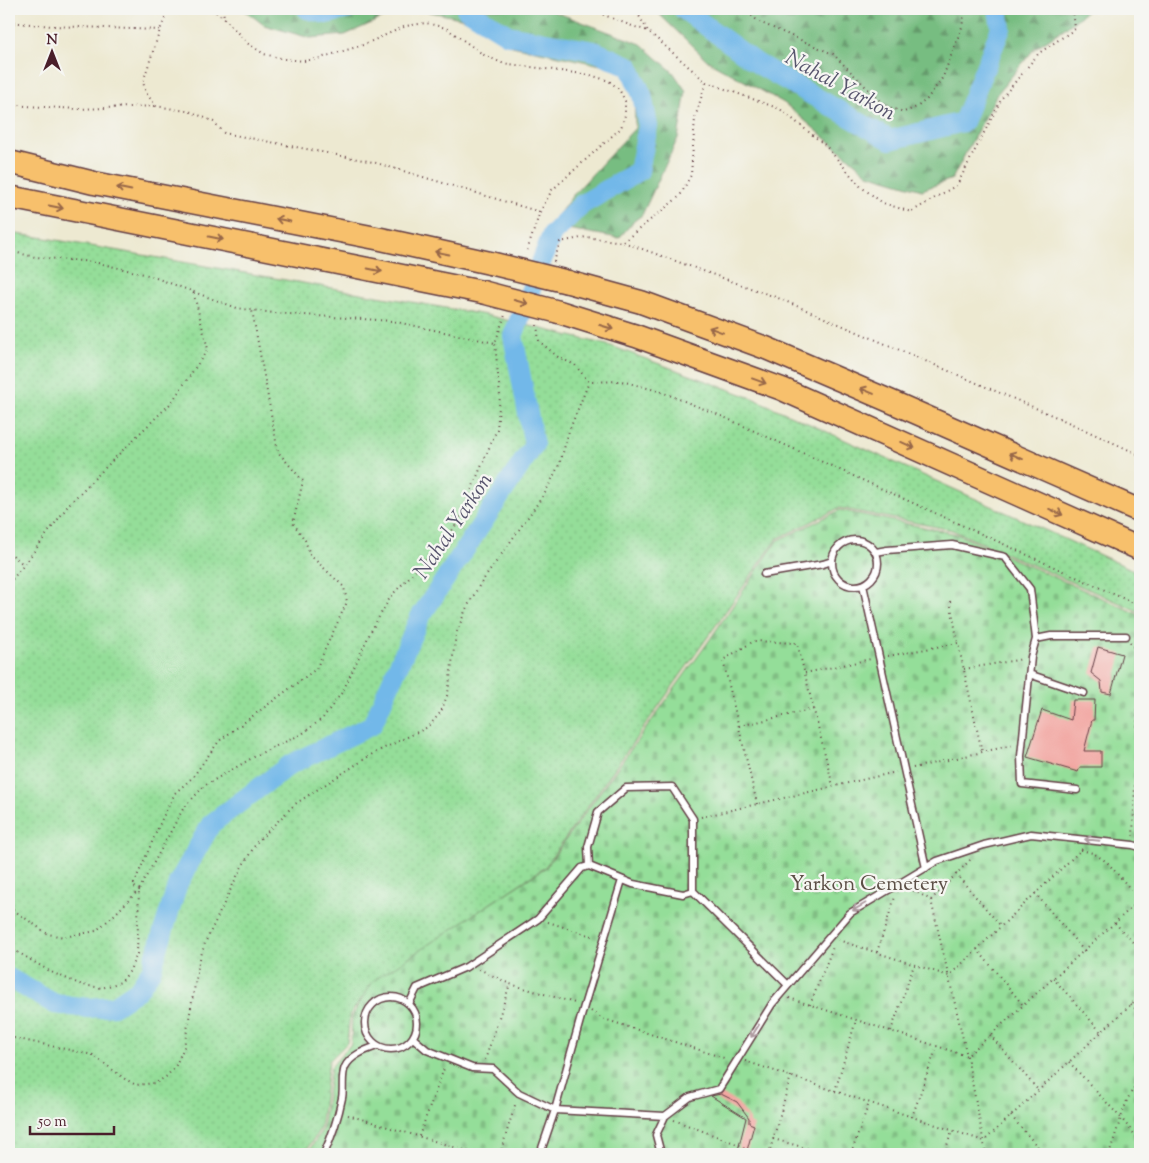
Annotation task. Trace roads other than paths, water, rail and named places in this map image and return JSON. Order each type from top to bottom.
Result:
[{"type":"highway","points":[[9,162],[94,183],[381,239],[490,263],[641,302],[766,348],[1140,511]]},
{"type":"highway","points":[[9,197],[482,292],[559,312],[636,336],[782,389],[1140,549]]},
{"type":"lane","points":[[848,541],[864,542],[876,552],[878,568],[870,581],[863,585],[846,584],[838,579],[833,570],[832,561],[835,552],[848,541]]},
{"type":"lane","points":[[876,552],[952,545],[1005,557],[1030,589],[1036,639],[1031,657],[1022,743],[1022,784],[1077,790]]},
{"type":"lane","points":[[764,574],[832,561]]},
{"type":"lane","points":[[863,585],[926,868]]},
{"type":"lane","points":[[1036,639],[1051,636],[1126,636]]},
{"type":"lane","points":[[1030,674],[1084,692]]},
{"type":"lane","points":[[589,866],[588,847],[598,812],[626,788],[672,787],[694,819],[693,891],[788,985]]},
{"type":"lane","points":[[661,1154],[656,1135],[665,1116],[690,1096],[720,1089],[772,1004],[850,913],[937,861],[1031,834],[1140,847]]},
{"type":"lane","points":[[410,1004],[417,988],[470,965],[538,919],[582,868],[589,866],[633,884],[683,894],[693,891]]},
{"type":"lane","points":[[540,1154],[555,1110],[622,880]]},
{"type":"lane","points":[[393,997],[402,999],[410,1004],[417,1017],[418,1024],[417,1032],[413,1038],[408,1044],[393,1050],[377,1046],[366,1032],[366,1015],[370,1007],[377,1001],[393,997]]},
{"type":"lane","points":[[413,1038],[427,1050],[472,1068],[493,1069],[519,1093],[555,1110],[665,1116]]},
{"type":"lane","points":[[324,1154],[332,1137],[339,1112],[342,1079],[346,1066],[358,1053],[377,1046]]},
{"type":"waterway","name":"Nahal Yarkon","points":[[307,9],[326,14],[349,9]]},
{"type":"waterway","name":"Nahal Yarkon","points":[[9,978],[55,1004],[88,1008],[114,1006],[138,990],[151,971],[178,883],[211,824],[291,764],[372,725],[420,617],[534,445],[513,336],[552,234],[581,205],[639,171],[648,126],[642,95],[629,66],[594,51],[508,35],[466,9]]},
{"type":"waterway","name":"Nahal Yarkon","points":[[683,9],[758,64],[890,140],[963,122],[1001,28],[998,9]]},
{"type":"park label","name":"Yarkon Cemetery","points":[[869,883]]}]
